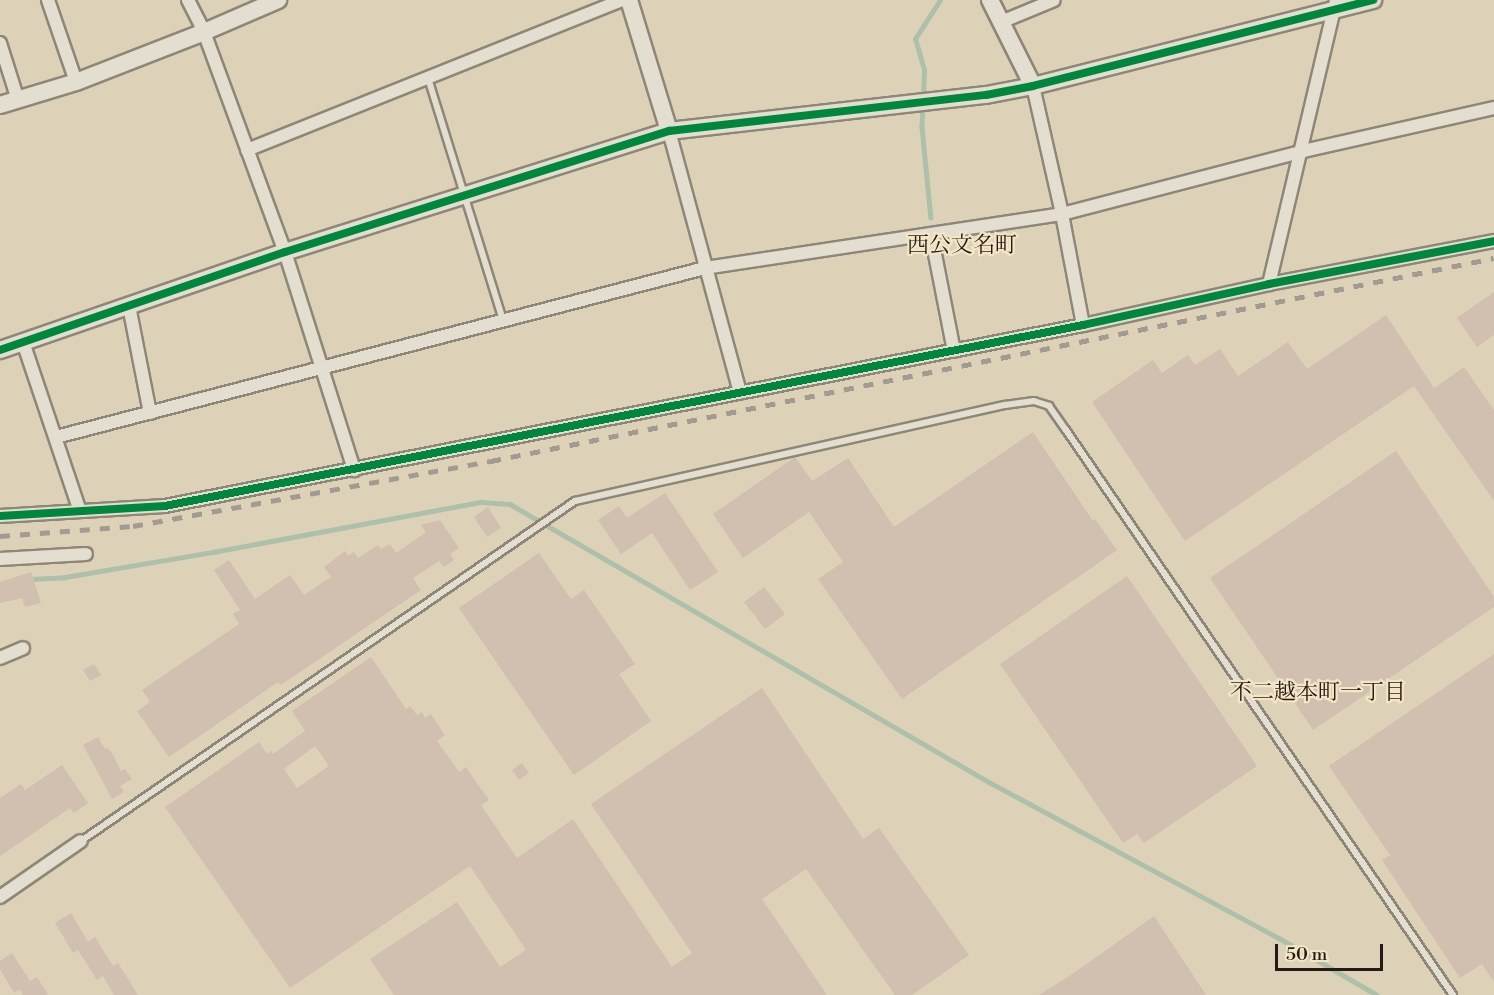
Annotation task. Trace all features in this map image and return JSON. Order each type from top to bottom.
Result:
[{"type":"street","points":[[48,0],[76,82]]},
{"type":"street","points":[[188,0],[204,32],[285,252],[354,470]]},
{"type":"street","points":[[0,105],[76,82],[204,32],[278,0]]},
{"type":"street","points":[[247,150],[622,0]]},
{"type":"street","points":[[629,0],[669,131],[740,393]]},
{"type":"street","points":[[990,0],[1033,86],[1062,214],[1083,325]]},
{"type":"street","points":[[1001,22],[1054,0]]},
{"type":"street","points":[[0,350],[285,252],[669,131],[986,95],[1033,86],[1335,5],[1373,0]]},
{"type":"street","points":[[1269,284],[1303,151],[1335,5]]},
{"type":"street","points":[[0,43],[18,100]]},
{"type":"street","points":[[56,437],[705,268],[1062,214],[1303,151],[1494,108]]},
{"type":"street","points":[[931,234],[954,351]]},
{"type":"street","points":[[0,516],[165,506],[954,351],[1269,284],[1494,241]]},
{"type":"street","points":[[129,306],[150,413]]},
{"type":"street","points":[[23,342],[80,511]]},
{"type":"street","points":[[0,559],[86,554]]},
{"type":"street","points":[[0,658],[24,648]]},
{"type":"street","points":[[0,897],[81,841]]},
{"type":"lane","points":[[428,78],[503,321]]},
{"type":"lane","points":[[81,841],[576,501],[1005,405],[1034,401],[1049,406],[1453,995]]},
{"type":"building","points":[[1494,292],[1494,335],[1477,347],[1457,318]]},
{"type":"building","points":[[1386,315],[1434,388],[1464,367],[1494,410],[1494,501],[1414,386],[1185,541],[1092,402],[1153,360],[1162,373],[1188,355],[1195,365],[1220,349],[1238,376],[1288,342],[1307,369]]},
{"type":"building","points":[[1033,432],[1093,521],[1095,519],[1117,550],[902,699],[818,579],[843,562],[809,512],[743,558],[713,514],[795,457],[812,481],[848,458],[894,527]]},
{"type":"building","points":[[1396,451],[1494,597],[1494,607],[1313,730],[1210,578]]},
{"type":"building","points":[[665,493],[718,572],[690,590],[652,533],[621,554],[598,520],[619,506],[627,518]]},
{"type":"building","points":[[488,507],[501,528],[487,537],[474,517]]},
{"type":"building","points":[[440,520],[459,548],[450,554],[454,560],[444,567],[439,561],[413,578],[421,590],[281,685],[278,682],[169,757],[137,711],[150,702],[142,690],[239,624],[233,614],[240,610],[214,570],[229,560],[255,599],[290,575],[304,595],[331,577],[324,567],[345,551],[348,556],[354,552],[358,558],[378,545],[381,549],[390,544],[396,553],[426,532],[421,525]]},
{"type":"building","points":[[539,553],[571,599],[584,590],[635,664],[619,674],[651,721],[574,775],[459,608]]},
{"type":"building","points":[[31,572],[41,603],[25,607],[22,598],[0,603],[0,582]]},
{"type":"building","points":[[1127,576],[1257,766],[1144,843],[1137,834],[1123,843],[1000,664]]},
{"type":"building","points":[[764,587],[785,614],[765,629],[744,602]]},
{"type":"building","points":[[1494,654],[1494,982],[1482,964],[1460,978],[1382,860],[1390,855],[1329,766]]},
{"type":"building","points":[[371,657],[406,709],[410,706],[417,715],[422,712],[425,718],[431,714],[445,735],[437,741],[459,772],[466,767],[489,800],[481,805],[517,858],[573,819],[672,967],[692,953],[591,804],[762,688],[863,839],[879,828],[969,955],[912,995],[895,995],[806,869],[762,899],[827,995],[394,995],[370,959],[457,902],[500,967],[526,950],[470,866],[290,988],[165,807],[259,742],[267,754],[271,751],[273,754],[305,731],[292,711]],"holes":[[[315,746],[329,766],[297,788],[284,769]]]},
{"type":"building","points":[[94,664],[101,675],[90,681],[83,670]]},
{"type":"building","points":[[98,737],[105,749],[107,748],[112,753],[121,771],[125,769],[132,779],[120,786],[124,792],[112,799],[83,745]]},
{"type":"building","points":[[522,763],[529,773],[519,780],[512,770]]},
{"type":"building","points":[[62,765],[88,803],[74,813],[70,808],[0,856],[0,798],[21,784],[25,790]]},
{"type":"building","points":[[71,913],[88,942],[95,937],[113,966],[118,963],[138,995],[114,995],[103,976],[97,980],[78,950],[73,953],[55,923]]},
{"type":"building","points":[[1154,916],[1206,995],[1039,995],[1071,975]]},
{"type":"building","points":[[12,953],[30,981],[37,977],[48,995],[23,995],[20,989],[14,993],[0,969],[0,961]]},
{"type":"waterway","points":[[923,98],[924,70],[915,39],[940,0]]},
{"type":"waterway","points":[[923,107],[922,127],[931,218]]},
{"type":"waterway","points":[[30,579],[65,577],[213,552],[481,502],[510,504],[989,782],[1286,942],[1377,995]]},
{"type":"railway","points":[[0,536],[133,526],[491,461],[1494,258]]},
{"type":"cycle path","points":[[0,350],[285,252],[669,131],[986,95],[1033,86],[1373,0]]},
{"type":"cycle path","points":[[0,516],[165,506],[1083,325],[1269,284],[1494,241]]},
{"type":"district","name":"西公文名町","points":[[962,246]]},
{"type":"district","name":"不二越本町一丁目","points":[[1318,693]]}]
